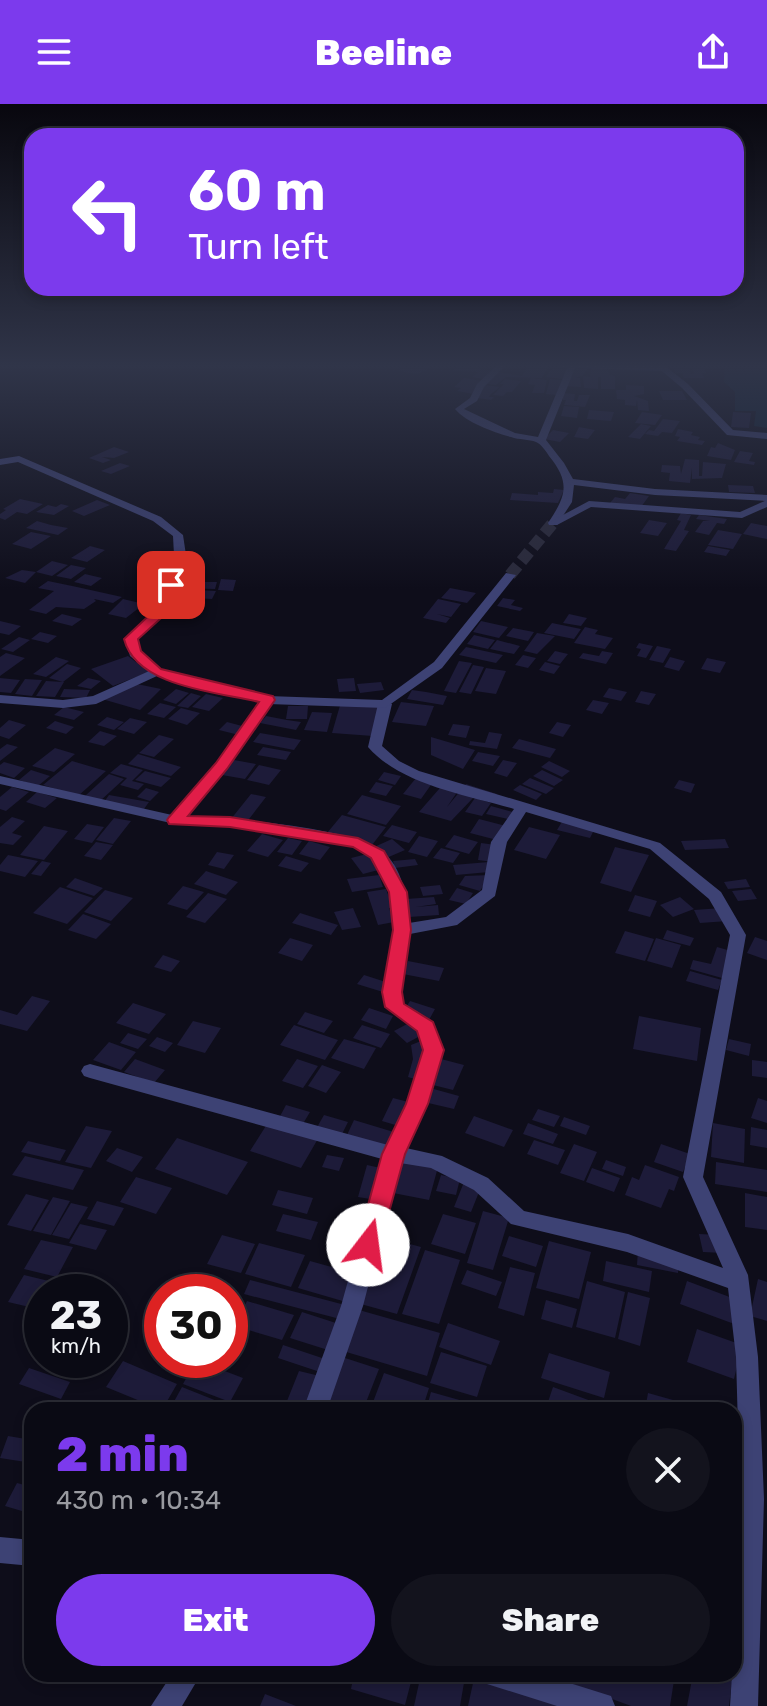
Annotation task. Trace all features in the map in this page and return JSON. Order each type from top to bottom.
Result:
[{"type":"street","points":[[541,440],[565,471],[567,481],[569,495],[553,523],[589,504],[742,515],[767,501]]},
{"type":"street","points":[[0,453],[157,519],[178,535],[180,555],[165,607],[131,639],[134,653],[156,672],[268,700],[385,704],[438,665],[510,575]]},
{"type":"street","points":[[0,462],[13,458]]},
{"type":"street","points":[[567,481],[767,501]]},
{"type":"street","points":[[0,699],[63,704],[96,700],[156,672]]},
{"type":"street","points":[[175,820],[222,766],[268,700]]},
{"type":"street","points":[[385,704],[375,747],[394,764],[414,774],[522,808],[655,846],[715,896],[738,935],[693,1177],[738,1282],[747,1357],[752,1499],[744,1706]]},
{"type":"street","points":[[0,780],[175,820],[230,822],[358,843],[378,855],[388,870],[398,892],[402,930],[392,992],[395,1007],[426,1027],[434,1050],[417,1104],[393,1154],[352,1306],[318,1402]]},
{"type":"street","points":[[402,930],[451,921],[489,892],[499,842],[522,808]]},
{"type":"street","points":[[90,1071],[393,1154],[435,1161],[481,1184],[518,1218],[628,1243],[738,1282]]},
{"type":"street","points":[[0,1550],[24,1552]]},
{"type":"street","points":[[165,1706],[182,1682]]},
{"type":"street","points":[[523,1682],[601,1706]]},
{"type":"building","points":[[698,440],[705,441],[702,445],[677,441]]},
{"type":"building","points":[[718,443],[735,450],[731,460],[707,456],[711,447],[715,448]]},
{"type":"building","points":[[114,447],[129,452],[114,458],[102,457],[111,460],[103,463],[89,458]]},
{"type":"building","points":[[740,451],[753,453],[749,461],[755,462],[754,465],[734,462]]},
{"type":"building","points":[[685,459],[699,460],[699,476],[702,476],[703,462],[726,464],[722,478],[692,479],[692,468],[690,483],[669,481],[670,473],[661,472],[662,465],[680,466],[681,474]]},
{"type":"building","points":[[120,463],[130,466],[111,474],[101,471]]},
{"type":"building","points":[[728,485],[753,486],[755,493],[729,492]]},
{"type":"building","points":[[554,489],[564,490],[558,503],[510,500],[512,493],[538,495],[538,492],[553,493]]},
{"type":"building","points":[[630,493],[649,496],[641,507],[610,503],[615,497],[625,499]]},
{"type":"building","points":[[20,499],[43,504],[27,514],[17,512],[5,520],[0,518],[6,510],[3,509]]},
{"type":"building","points":[[97,500],[110,505],[84,516],[72,511]]},
{"type":"building","points":[[61,504],[69,506],[54,515],[36,512],[48,505],[56,507]]},
{"type":"building","points":[[681,513],[691,515],[684,530],[689,531],[676,551],[664,549],[681,521],[677,520]]},
{"type":"building","points":[[699,515],[727,519],[724,524],[717,523],[709,535],[695,532],[703,521],[710,521],[696,519]]},
{"type":"building","points":[[649,520],[667,523],[658,536],[640,533]]},
{"type":"building","points":[[37,521],[68,528],[58,535],[26,528]]},
{"type":"building","points":[[751,523],[767,526],[767,539],[743,534]]},
{"type":"building","points":[[718,530],[742,534],[733,549],[708,545]]},
{"type":"building","points":[[31,532],[51,536],[31,549],[12,544]]},
{"type":"building","points":[[90,546],[105,550],[87,562],[71,558]]},
{"type":"building","points":[[708,546],[730,550],[726,556],[704,552]]},
{"type":"building","points":[[52,561],[68,565],[52,576],[36,572]]},
{"type":"building","points":[[71,565],[86,568],[71,579],[56,576]]},
{"type":"building","points":[[22,570],[36,572],[25,583],[5,578]]},
{"type":"building","points":[[85,574],[102,578],[91,586],[74,582]]},
{"type":"building","points":[[221,579],[236,580],[233,591],[218,590]]},
{"type":"building","points":[[48,581],[122,597],[113,603],[94,599],[96,601],[84,609],[56,607],[46,614],[29,610],[54,591],[38,588]]},
{"type":"building","points":[[179,582],[217,582],[215,589],[177,588]]},
{"type":"building","points":[[450,588],[476,593],[467,603],[441,598]]},
{"type":"building","points":[[179,589],[216,591],[212,599],[175,597]]},
{"type":"building","points":[[503,598],[515,600],[511,605],[523,608],[520,611],[497,606]]},
{"type":"building","points":[[123,599],[144,604],[126,618],[108,614]]},
{"type":"building","points":[[438,599],[461,604],[451,617],[437,614],[450,618],[446,623],[423,618]]},
{"type":"building","points":[[62,614],[82,619],[72,626],[52,621]]},
{"type":"building","points":[[569,614],[587,618],[581,626],[563,623]]},
{"type":"building","points":[[0,621],[21,626],[9,635],[0,633]]},
{"type":"building","points":[[481,621],[508,627],[499,638],[473,632]]},
{"type":"building","points":[[552,623],[581,629],[574,639],[544,633]]},
{"type":"building","points":[[585,627],[598,630],[595,634],[613,638],[605,649],[574,643]]},
{"type":"building","points":[[513,628],[534,632],[528,641],[506,636]]},
{"type":"building","points":[[40,632],[57,636],[48,643],[31,639]]},
{"type":"building","points":[[537,633],[555,636],[537,654],[524,651]]},
{"type":"building","points":[[474,635],[495,640],[488,649],[467,644]]},
{"type":"building","points":[[19,637],[30,640],[13,652],[1,649]]},
{"type":"building","points":[[497,640],[520,646],[514,654],[490,649]]},
{"type":"building","points":[[639,643],[653,646],[646,658],[637,656],[641,649],[636,648]]},
{"type":"building","points":[[657,646],[671,649],[663,663],[649,660]]},
{"type":"building","points":[[466,647],[503,655],[496,663],[459,655]]},
{"type":"building","points":[[555,651],[568,654],[560,664],[547,661]]},
{"type":"building","points":[[602,651],[613,653],[606,664],[579,658],[583,653],[599,656]]},
{"type":"building","points":[[6,653],[25,658],[0,676],[0,657]]},
{"type":"building","points":[[523,655],[536,658],[528,668],[515,665]]},
{"type":"building","points":[[128,656],[149,672],[113,686],[91,669]]},
{"type":"building","points":[[56,657],[69,661],[46,677],[33,674]]},
{"type":"building","points":[[670,657],[685,661],[679,671],[664,667]]},
{"type":"building","points":[[707,658],[726,662],[720,673],[701,669]]},
{"type":"building","points":[[459,661],[472,663],[456,693],[444,691]]},
{"type":"building","points":[[545,662],[560,666],[554,674],[539,670]]},
{"type":"building","points":[[67,664],[81,668],[63,682],[49,678]]},
{"type":"building","points":[[473,665],[484,667],[471,694],[459,692]]},
{"type":"building","points":[[486,668],[506,671],[496,694],[475,691]]},
{"type":"building","points":[[0,678],[20,680],[11,693],[0,692]]},
{"type":"building","points":[[88,678],[101,681],[91,689],[77,686]]},
{"type":"building","points":[[354,678],[356,691],[339,692],[337,679]]},
{"type":"building","points":[[25,679],[42,680],[32,696],[15,694]]},
{"type":"building","points":[[46,681],[64,682],[55,697],[36,696]]},
{"type":"building","points":[[381,682],[384,690],[360,693],[357,684]]},
{"type":"building","points":[[137,684],[161,689],[140,710],[102,699]]},
{"type":"building","points":[[609,688],[627,692],[621,701],[603,697]]},
{"type":"building","points":[[64,689],[90,690],[86,698],[60,697]]},
{"type":"building","points":[[176,689],[189,693],[176,704],[163,700]]},
{"type":"building","points":[[412,690],[447,696],[443,705],[407,699]]},
{"type":"building","points":[[641,691],[656,694],[649,705],[635,702]]},
{"type":"building","points":[[191,693],[201,696],[188,708],[177,706]]},
{"type":"building","points":[[206,694],[223,698],[209,711],[192,707]]},
{"type":"building","points":[[593,700],[609,703],[602,714],[586,710]]},
{"type":"building","points":[[341,702],[381,705],[373,736],[332,733]]},
{"type":"building","points":[[401,702],[434,706],[426,726],[392,722]]},
{"type":"building","points":[[160,703],[176,707],[164,718],[147,714]]},
{"type":"building","points":[[288,706],[308,706],[307,719],[286,719]]},
{"type":"building","points":[[64,707],[84,712],[74,720],[54,715]]},
{"type":"building","points":[[181,708],[200,713],[187,725],[168,719]]},
{"type":"building","points":[[312,712],[332,713],[327,732],[304,730]]},
{"type":"building","points":[[266,716],[301,722],[296,730],[260,723]]},
{"type":"building","points":[[107,717],[124,722],[114,730],[97,725]]},
{"type":"building","points":[[130,718],[147,722],[134,734],[117,729]]},
{"type":"building","points":[[9,720],[26,725],[9,739],[0,736],[0,728]]},
{"type":"building","points":[[55,721],[74,727],[66,734],[46,728]]},
{"type":"building","points":[[227,722],[246,727],[239,735],[219,730]]},
{"type":"building","points":[[557,722],[571,725],[563,737],[549,733]]},
{"type":"building","points":[[453,724],[470,726],[466,738],[448,735]]},
{"type":"building","points":[[100,731],[117,736],[104,746],[88,742]]},
{"type":"building","points":[[489,732],[502,734],[497,749],[469,745],[470,741],[485,743]]},
{"type":"building","points":[[260,733],[301,740],[294,750],[253,742]]},
{"type":"building","points":[[159,735],[174,739],[154,757],[139,753]]},
{"type":"building","points":[[431,737],[475,750],[463,769],[431,755]]},
{"type":"building","points":[[519,739],[556,749],[550,758],[512,748]]},
{"type":"building","points":[[7,744],[18,747],[0,761],[0,749]]},
{"type":"building","points":[[263,747],[291,752],[286,760],[257,755]]},
{"type":"building","points":[[55,748],[75,754],[54,772],[32,766]]},
{"type":"building","points":[[478,752],[500,756],[493,766],[472,761]]},
{"type":"building","points":[[138,754],[181,767],[171,776],[128,764]]},
{"type":"building","points":[[234,760],[256,764],[245,779],[222,775]]},
{"type":"building","points":[[503,760],[517,763],[507,777],[494,773]]},
{"type":"building","points":[[72,761],[106,771],[78,796],[43,785]]},
{"type":"building","points":[[549,761],[570,771],[562,777],[541,767]]},
{"type":"building","points":[[4,762],[25,768],[14,778],[0,773],[0,765]]},
{"type":"building","points":[[121,764],[143,770],[132,781],[144,784],[138,790],[120,785],[127,778],[110,773]]},
{"type":"building","points":[[259,765],[281,770],[269,785],[247,780]]},
{"type":"building","points":[[31,770],[50,776],[38,786],[19,780]]},
{"type":"building","points":[[542,770],[563,780],[554,786],[533,776]]},
{"type":"building","points":[[145,771],[171,778],[161,787],[135,780]]},
{"type":"building","points":[[384,772],[401,776],[395,785],[378,780]]},
{"type":"building","points":[[109,774],[124,779],[100,801],[85,796]]},
{"type":"building","points":[[416,778],[433,782],[421,799],[403,794]]},
{"type":"building","points":[[530,778],[554,788],[546,794],[522,784]]},
{"type":"building","points":[[679,780],[695,784],[691,793],[674,788]]},
{"type":"building","points":[[446,781],[462,785],[447,807],[466,784],[497,794],[492,801],[474,797],[451,821],[419,812]]},
{"type":"building","points":[[376,782],[393,786],[386,796],[369,792]]},
{"type":"building","points":[[520,785],[542,794],[536,800],[513,790]]},
{"type":"building","points":[[12,787],[29,792],[6,811],[0,809],[0,797]]},
{"type":"building","points":[[146,788],[159,792],[150,801],[137,797]]},
{"type":"building","points":[[37,792],[57,798],[45,808],[26,802]]},
{"type":"building","points":[[251,794],[266,797],[246,823],[231,819]]},
{"type":"building","points":[[109,795],[149,802],[144,809],[104,802]]},
{"type":"building","points":[[362,795],[401,806],[386,825],[347,814]]},
{"type":"building","points":[[475,798],[491,803],[482,816],[465,812]]},
{"type":"building","points":[[491,806],[513,812],[508,819],[486,814]]},
{"type":"building","points":[[342,815],[386,827],[372,845],[327,833]]},
{"type":"building","points":[[12,817],[25,821],[12,833],[22,836],[13,845],[0,843],[0,827]]},
{"type":"building","points":[[114,818],[131,821],[113,844],[96,840]]},
{"type":"building","points":[[479,819],[506,826],[497,840],[470,833]]},
{"type":"building","points":[[563,820],[595,828],[590,838],[557,830]]},
{"type":"building","points":[[87,824],[104,827],[92,843],[74,839]]},
{"type":"building","points":[[392,825],[417,832],[409,843],[383,836]]},
{"type":"building","points":[[44,826],[68,831],[44,860],[20,855]]},
{"type":"building","points":[[529,827],[560,835],[546,859],[514,850]]},
{"type":"building","points":[[262,834],[283,840],[268,857],[247,851]]},
{"type":"building","points":[[454,835],[478,842],[469,854],[445,847]]},
{"type":"building","points":[[419,836],[438,841],[427,857],[408,852]]},
{"type":"building","points":[[288,838],[302,841],[292,855],[277,852]]},
{"type":"building","points":[[392,839],[405,850],[384,859],[372,848]]},
{"type":"building","points":[[725,839],[729,848],[685,850],[681,841]]},
{"type":"building","points":[[309,841],[330,847],[320,860],[299,854]]},
{"type":"building","points":[[96,842],[113,845],[101,860],[84,856]]},
{"type":"building","points":[[481,843],[496,845],[493,862],[478,860]]},
{"type":"building","points":[[615,847],[649,855],[631,892],[600,883]]},
{"type":"building","points":[[441,848],[460,853],[453,863],[433,858]]},
{"type":"building","points":[[217,852],[234,855],[224,869],[208,865]]},
{"type":"building","points":[[371,853],[382,869],[363,874],[351,858]]},
{"type":"building","points":[[8,855],[38,861],[25,877],[0,871],[0,865]]},
{"type":"building","points":[[286,856],[309,863],[301,872],[278,866]]},
{"type":"building","points":[[415,859],[418,865],[395,868],[393,861]]},
{"type":"building","points":[[42,861],[51,863],[41,876],[31,874]]},
{"type":"building","points":[[489,862],[489,872],[456,875],[453,865]]},
{"type":"building","points":[[206,871],[238,882],[226,895],[194,884]]},
{"type":"building","points":[[379,875],[383,887],[352,892],[347,879]]},
{"type":"building","points":[[490,875],[480,891],[459,885],[465,876]]},
{"type":"building","points":[[75,878],[103,888],[94,896],[66,887]]},
{"type":"building","points":[[746,879],[750,887],[728,889],[724,882]]},
{"type":"building","points":[[440,885],[443,894],[423,896],[420,887]]},
{"type":"building","points":[[183,886],[204,892],[187,910],[167,904]]},
{"type":"building","points":[[60,887],[93,898],[67,924],[33,913]]},
{"type":"building","points":[[457,888],[473,893],[466,904],[449,900]]},
{"type":"building","points":[[386,889],[394,922],[378,925],[367,892]]},
{"type":"building","points":[[751,889],[757,899],[738,901],[732,891]]},
{"type":"building","points":[[105,890],[133,898],[111,921],[84,912]]},
{"type":"building","points":[[208,893],[227,899],[205,923],[186,917]]},
{"type":"building","points":[[635,895],[657,901],[650,917],[628,911]]},
{"type":"building","points":[[434,897],[436,904],[416,907],[438,905],[439,915],[409,917],[406,899]]},
{"type":"building","points":[[680,897],[694,909],[673,917],[660,905]]},
{"type":"building","points":[[353,908],[361,927],[342,930],[334,912]]},
{"type":"building","points":[[722,908],[728,921],[700,923],[694,910]]},
{"type":"building","points":[[300,913],[338,925],[331,935],[292,923]]},
{"type":"building","points":[[83,914],[111,924],[96,939],[68,930]]},
{"type":"building","points":[[667,930],[694,938],[690,946],[663,939]]},
{"type":"building","points":[[625,931],[654,939],[645,961],[615,953]]},
{"type":"building","points":[[755,937],[767,941],[767,960],[747,953]]},
{"type":"building","points":[[290,938],[313,945],[302,961],[278,953]]},
{"type":"building","points":[[656,938],[681,945],[672,968],[647,961]]},
{"type":"building","points":[[717,947],[731,951],[722,978],[690,969],[693,960],[711,964]]},
{"type":"building","points":[[163,955],[180,961],[171,972],[154,967]]},
{"type":"building","points":[[408,961],[444,968],[439,981],[403,974]]},
{"type":"building","points":[[690,971],[722,980],[718,990],[686,981]]},
{"type":"building","points":[[364,975],[389,983],[383,992],[357,984]]},
{"type":"building","points":[[32,996],[50,1001],[27,1031],[0,1024],[0,1010],[17,1015]]},
{"type":"building","points":[[410,1001],[435,1009],[429,1020],[403,1012]]},
{"type":"building","points":[[133,1003],[166,1014],[149,1034],[116,1023]]},
{"type":"building","points":[[369,1008],[393,1016],[386,1029],[361,1020]]},
{"type":"building","points":[[305,1012],[333,1021],[324,1033],[297,1024]]},
{"type":"building","points":[[639,1016],[701,1028],[697,1061],[633,1049]]},
{"type":"building","points":[[193,1021],[221,1028],[205,1053],[177,1045]]},
{"type":"building","points":[[409,1023],[422,1035],[407,1043],[394,1031]]},
{"type":"building","points":[[294,1025],[338,1040],[325,1060],[280,1045]]},
{"type":"building","points":[[362,1025],[390,1034],[381,1048],[353,1038]]},
{"type":"building","points":[[128,1033],[147,1039],[138,1049],[120,1043]]},
{"type":"building","points":[[157,1037],[173,1043],[165,1052],[149,1046]]},
{"type":"building","points":[[344,1039],[376,1048],[364,1069],[331,1058]]},
{"type":"building","points":[[426,1039],[421,1081],[408,1077],[413,1059],[411,1045]]},
{"type":"building","points":[[729,1039],[751,1044],[749,1056],[726,1050]]},
{"type":"building","points":[[109,1042],[136,1052],[121,1070],[93,1060]]},
{"type":"building","points":[[135,1059],[165,1070],[154,1083],[124,1072]]},
{"type":"building","points":[[297,1059],[318,1066],[303,1088],[282,1081]]},
{"type":"building","points":[[441,1059],[464,1065],[453,1090],[429,1084]]},
{"type":"building","points":[[752,1060],[767,1062],[767,1078],[752,1076]]},
{"type":"building","points":[[322,1065],[341,1072],[326,1093],[308,1086]]},
{"type":"building","points":[[430,1088],[459,1096],[454,1109],[424,1102]]},
{"type":"building","points":[[393,1098],[412,1103],[402,1127],[382,1121]]},
{"type":"building","points":[[758,1098],[767,1101],[767,1123],[751,1118]]},
{"type":"building","points":[[286,1105],[310,1112],[301,1127],[278,1120]]},
{"type":"building","points":[[538,1109],[560,1116],[554,1127],[532,1120]]},
{"type":"building","points":[[324,1115],[348,1122],[341,1136],[316,1129]]},
{"type":"building","points":[[474,1116],[513,1130],[504,1147],[465,1133]]},
{"type":"building","points":[[564,1117],[590,1126],[586,1135],[560,1126]]},
{"type":"building","points":[[354,1120],[397,1133],[390,1148],[347,1135]]},
{"type":"building","points":[[269,1121],[319,1137],[301,1168],[250,1151]]},
{"type":"building","points":[[528,1123],[558,1134],[553,1144],[523,1134]]},
{"type":"building","points":[[713,1123],[745,1129],[744,1163],[711,1157]]},
{"type":"building","points":[[86,1126],[112,1131],[91,1168],[65,1162]]},
{"type":"building","points":[[751,1127],[767,1130],[767,1148],[750,1145]]},
{"type":"building","points":[[177,1138],[248,1162],[227,1195],[155,1169]]},
{"type":"building","points":[[534,1140],[565,1150],[558,1165],[527,1154]]},
{"type":"building","points":[[28,1141],[66,1150],[60,1161],[21,1152]]},
{"type":"building","points":[[574,1144],[597,1152],[584,1181],[560,1173]]},
{"type":"building","points":[[661,1144],[690,1154],[683,1172],[654,1162]]},
{"type":"building","points":[[117,1148],[143,1157],[132,1172],[106,1161]]},
{"type":"building","points":[[327,1155],[344,1158],[339,1171],[322,1167]]},
{"type":"building","points":[[25,1156],[84,1170],[73,1190],[12,1175]]},
{"type":"building","points":[[397,1160],[438,1167],[429,1200],[388,1192]]},
{"type":"building","points":[[606,1160],[626,1167],[623,1176],[602,1169]]},
{"type":"building","points":[[716,1162],[767,1170],[767,1192],[715,1184]]},
{"type":"building","points":[[367,1165],[385,1169],[376,1200],[358,1197]]},
{"type":"building","points":[[645,1165],[679,1177],[674,1191],[669,1189],[661,1208],[625,1195],[632,1177],[639,1180]]},
{"type":"building","points":[[592,1168],[620,1178],[614,1192],[586,1182]]},
{"type":"building","points":[[441,1175],[460,1179],[456,1195],[436,1191]]},
{"type":"building","points":[[136,1177],[172,1188],[156,1214],[120,1202]]},
{"type":"building","points":[[464,1182],[481,1187],[471,1212],[454,1207]]},
{"type":"building","points":[[278,1190],[313,1198],[307,1214],[272,1205]]},
{"type":"building","points":[[745,1193],[767,1197],[767,1230],[745,1227]]},
{"type":"building","points":[[26,1194],[49,1200],[31,1231],[7,1225]]},
{"type":"building","points":[[53,1197],[70,1201],[51,1235],[33,1231]]},
{"type":"building","points":[[97,1201],[124,1208],[114,1226],[87,1219]]},
{"type":"building","points":[[71,1203],[88,1207],[69,1239],[52,1235]]},
{"type":"building","points":[[352,1206],[374,1211],[364,1240],[342,1234]]},
{"type":"building","points":[[483,1211],[509,1218],[493,1270],[467,1263]]},
{"type":"building","points":[[283,1214],[318,1222],[311,1240],[276,1231]]},
{"type":"building","points":[[443,1214],[476,1223],[465,1254],[431,1244]]},
{"type":"building","points":[[80,1224],[107,1230],[96,1250],[69,1243]]},
{"type":"building","points":[[699,1234],[720,1235],[723,1253],[703,1252]]},
{"type":"building","points":[[222,1235],[255,1244],[241,1273],[207,1264]]},
{"type":"building","points":[[509,1236],[543,1246],[536,1267],[502,1256]]},
{"type":"building","points":[[384,1237],[421,1247],[397,1314],[357,1303]]},
{"type":"building","points":[[41,1240],[73,1247],[59,1274],[24,1269]]},
{"type":"building","points":[[549,1241],[591,1252],[579,1299],[536,1288]]},
{"type":"building","points":[[259,1243],[305,1255],[291,1287],[245,1274]]},
{"type":"building","points":[[425,1250],[460,1260],[439,1324],[402,1314]]},
{"type":"building","points":[[638,1250],[679,1258],[678,1273],[637,1265]]},
{"type":"building","points":[[310,1261],[357,1274],[346,1302],[298,1288]]},
{"type":"building","points":[[606,1261],[652,1271],[649,1292],[603,1281]]},
{"type":"building","points":[[510,1267],[535,1273],[524,1316],[498,1308]]},
{"type":"building","points":[[467,1270],[502,1282],[496,1296],[461,1284]]},
{"type":"building","points":[[24,1275],[24,1306],[8,1302]]},
{"type":"building","points":[[758,1279],[767,1282],[767,1321],[750,1316]]},
{"type":"building","points":[[250,1280],[345,1305],[340,1319],[248,1295]]},
{"type":"building","points":[[587,1281],[625,1292],[615,1338],[576,1327]]},
{"type":"building","points":[[687,1281],[743,1302],[737,1325],[680,1304]]},
{"type":"building","points":[[628,1292],[650,1298],[640,1346],[618,1339]]},
{"type":"building","points":[[546,1300],[577,1309],[572,1328],[541,1319]]},
{"type":"building","points":[[248,1301],[294,1315],[282,1340],[248,1330]]},
{"type":"building","points":[[359,1310],[440,1333],[427,1376],[343,1351]]},
{"type":"building","points":[[302,1312],[339,1324],[328,1350],[290,1338]]},
{"type":"building","points":[[448,1323],[500,1341],[491,1365],[439,1347]]},
{"type":"building","points":[[697,1329],[742,1345],[734,1379],[687,1362]]},
{"type":"building","points":[[283,1345],[325,1359],[320,1372],[278,1358]]},
{"type":"building","points":[[441,1352],[487,1366],[477,1397],[430,1383]]},
{"type":"building","points":[[549,1353],[610,1372],[604,1398],[541,1378]]},
{"type":"building","points":[[342,1357],[379,1369],[366,1402],[324,1402]]},
{"type":"building","points":[[128,1363],[144,1370],[144,1378],[163,1378],[177,1384],[167,1402],[143,1402],[106,1387],[112,1378],[128,1378]]},
{"type":"building","points":[[299,1371],[324,1377],[315,1402],[287,1401]]},
{"type":"building","points":[[384,1373],[429,1388],[425,1402],[373,1402]]},
{"type":"building","points":[[24,1376],[58,1378],[70,1382],[61,1399],[19,1384]]},
{"type":"building","points":[[186,1378],[243,1378],[230,1402],[183,1384]]},
{"type":"building","points":[[182,1387],[220,1402],[174,1402]]},
{"type":"building","points":[[553,1387],[591,1401],[591,1402],[548,1402]]},
{"type":"building","points":[[431,1392],[466,1402],[428,1402]]},
{"type":"building","points":[[648,1393],[680,1402],[646,1402]]},
{"type":"building","points":[[8,1436],[24,1439],[24,1462],[0,1458]]},
{"type":"building","points":[[17,1483],[24,1485],[24,1512],[5,1506]]},
{"type":"building","points":[[352,1682],[411,1682],[405,1705],[351,1689]]},
{"type":"building","points":[[419,1682],[464,1682],[460,1706],[414,1706]]},
{"type":"building","points":[[473,1682],[500,1682],[571,1705],[571,1706],[468,1706]]},
{"type":"building","points":[[566,1682],[674,1682],[670,1706],[631,1706]]},
{"type":"building","points":[[692,1682],[732,1682],[729,1706],[687,1706]]},
{"type":"building","points":[[265,1694],[296,1706],[260,1706]]},
{"type":"tunnel","points":[[510,575],[553,523]]},
{"type":"route","points":[[171,585],[165,607],[131,639],[134,653],[156,672],[268,700],[222,766],[175,820],[230,822],[358,843],[378,855],[398,892],[402,930],[392,992],[395,1007],[426,1027],[434,1050],[417,1104],[393,1154],[368,1245]]}]
